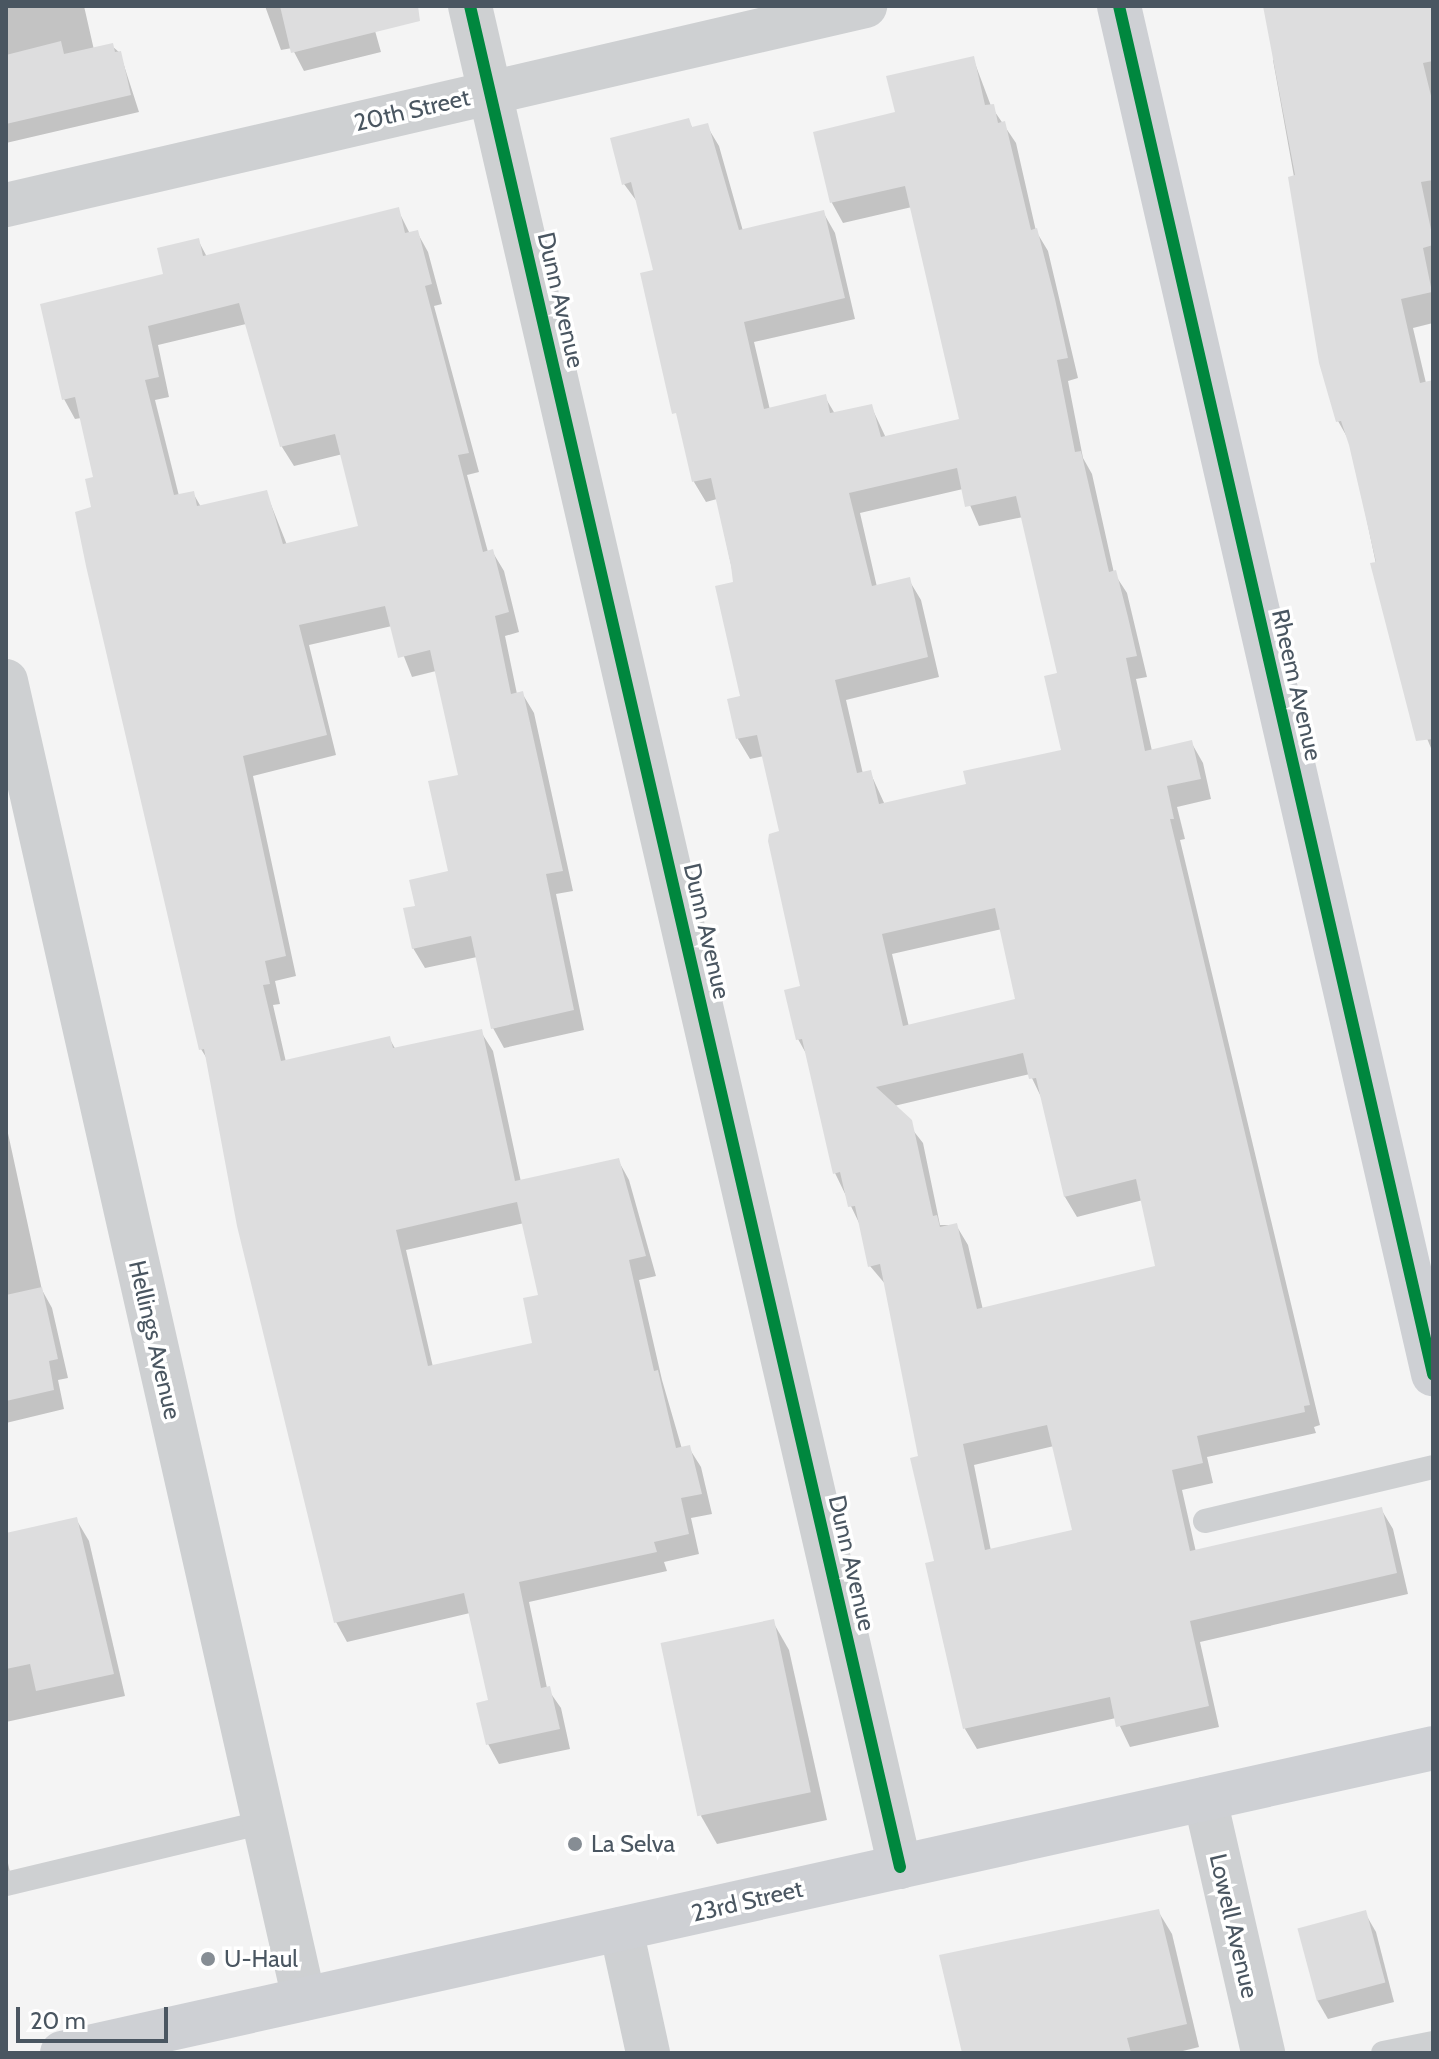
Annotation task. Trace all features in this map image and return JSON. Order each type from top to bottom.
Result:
[{"type":"main road","name":"Rheem Avenue","points":[[1119,6],[1433,1374]]},
{"type":"main road","name":"23rd Street","points":[[62,2053],[163,2042],[304,1999],[1205,1799],[1426,1742]]},
{"type":"street","name":"Dunn Avenue","points":[[470,6],[900,1867]]},
{"type":"street","name":"20th Street","points":[[6,205],[865,6]]},
{"type":"street","name":"Hellings Avenue","points":[[6,681],[304,1999]]},
{"type":"street","name":"Lowell Avenue","points":[[1205,1799],[1263,2053]]},
{"type":"street","points":[[621,1929],[648,2053]]},
{"type":"lane","points":[[1205,1521],[1433,1467]]},
{"type":"lane","points":[[6,1884],[265,1822]]},
{"type":"lane","points":[[1383,2053],[1433,2043]]},
{"type":"building","points":[[280,6],[418,6],[420,21],[291,53]]},
{"type":"building","points":[[1263,6],[1433,6],[1433,61],[1423,63],[1433,104],[1433,180],[1421,182],[1433,239],[1433,245],[1423,248],[1432,292],[1401,299],[1420,383],[1433,380],[1433,739],[1416,741],[1370,563],[1376,562],[1349,445],[1341,421],[1336,422],[1319,363],[1288,177],[1295,175]]},
{"type":"building","points":[[61,41],[64,54],[113,43],[115,52],[121,51],[131,95],[6,124],[6,55]]},
{"type":"building","points":[[974,56],[985,105],[994,104],[998,123],[1005,121],[1031,230],[1037,228],[1068,358],[1057,360],[1075,452],[1081,451],[1109,572],[1116,570],[1137,656],[1126,658],[1145,751],[1192,740],[1201,779],[1167,786],[1174,819],[1170,819],[1310,1405],[1304,1406],[1305,1412],[1197,1436],[1203,1463],[1172,1470],[1190,1551],[1382,1507],[1397,1573],[1190,1621],[1209,1706],[1116,1727],[1110,1697],[963,1729],[925,1563],[934,1561],[910,1458],[918,1456],[880,1264],[868,1267],[855,1206],[848,1207],[840,1172],[833,1174],[802,1039],[796,1040],[784,990],[800,986],[768,841],[769,834],[779,831],[757,735],[736,739],[727,699],[740,696],[715,586],[733,582],[731,566],[711,478],[692,482],[676,413],[672,414],[640,273],[653,270],[631,182],[622,185],[610,138],[689,118],[692,127],[708,123],[739,230],[824,210],[845,298],[744,322],[764,409],[826,394],[830,413],[872,404],[881,437],[959,419],[905,186],[830,203],[813,132],[895,112],[886,76]],"holes":[[[957,468],[965,507],[1016,496],[1057,673],[1044,676],[1061,750],[963,771],[966,784],[879,804],[871,770],[857,773],[835,680],[928,657],[910,577],[872,586],[849,493]],[[995,908],[1015,999],[903,1026],[882,934]],[[1023,1053],[1029,1079],[1036,1078],[1064,1197],[1136,1179],[1155,1266],[977,1309],[957,1223],[940,1227],[937,1215],[933,1216],[912,1120],[876,1087]],[[1047,1425],[1072,1530],[985,1550],[963,1444]]]},
{"type":"building","points":[[399,207],[405,233],[418,230],[432,284],[425,286],[469,453],[458,455],[483,552],[493,549],[509,612],[495,616],[511,694],[523,691],[563,871],[546,874],[574,1010],[491,1029],[471,936],[412,949],[403,908],[415,906],[409,880],[448,871],[428,781],[458,775],[430,650],[398,658],[385,606],[299,625],[327,735],[243,756],[286,956],[265,961],[270,984],[263,985],[281,1061],[390,1036],[393,1048],[482,1029],[515,1181],[619,1158],[646,1256],[629,1260],[654,1371],[658,1370],[676,1448],[690,1445],[702,1494],[681,1498],[689,1534],[654,1542],[657,1552],[519,1582],[541,1688],[550,1686],[560,1729],[486,1745],[476,1703],[488,1700],[464,1593],[334,1623],[237,1226],[204,1049],[199,1050],[75,512],[91,507],[85,479],[93,477],[75,397],[62,400],[40,304],[163,274],[157,248],[199,238],[203,256]],"holes":[[[239,303],[280,447],[335,434],[358,526],[283,544],[267,490],[197,506],[194,491],[174,495],[145,380],[159,377],[148,326]],[[517,1202],[538,1295],[523,1298],[532,1343],[428,1366],[396,1230]]]},
{"type":"building","points":[[42,1287],[58,1359],[49,1361],[54,1390],[6,1401],[6,1295]]},
{"type":"building","points":[[77,1517],[114,1674],[36,1691],[30,1664],[6,1669],[6,1533]]},
{"type":"building","points":[[774,1619],[811,1792],[697,1816],[661,1643]]},
{"type":"building","points":[[1159,1909],[1187,2024],[1127,2038],[1131,2053],[962,2053],[939,1955]]},
{"type":"building","points":[[1366,1910],[1385,1982],[1317,2001],[1297,1928]]},
{"type":"cycle path","points":[[470,6],[900,1867]]},
{"type":"cycle path","points":[[1119,6],[1433,1374]]},
{"type":"place","name":"La Selva","points":[[575,1844]]},
{"type":"place","name":"U-Haul","points":[[208,1959]]}]
